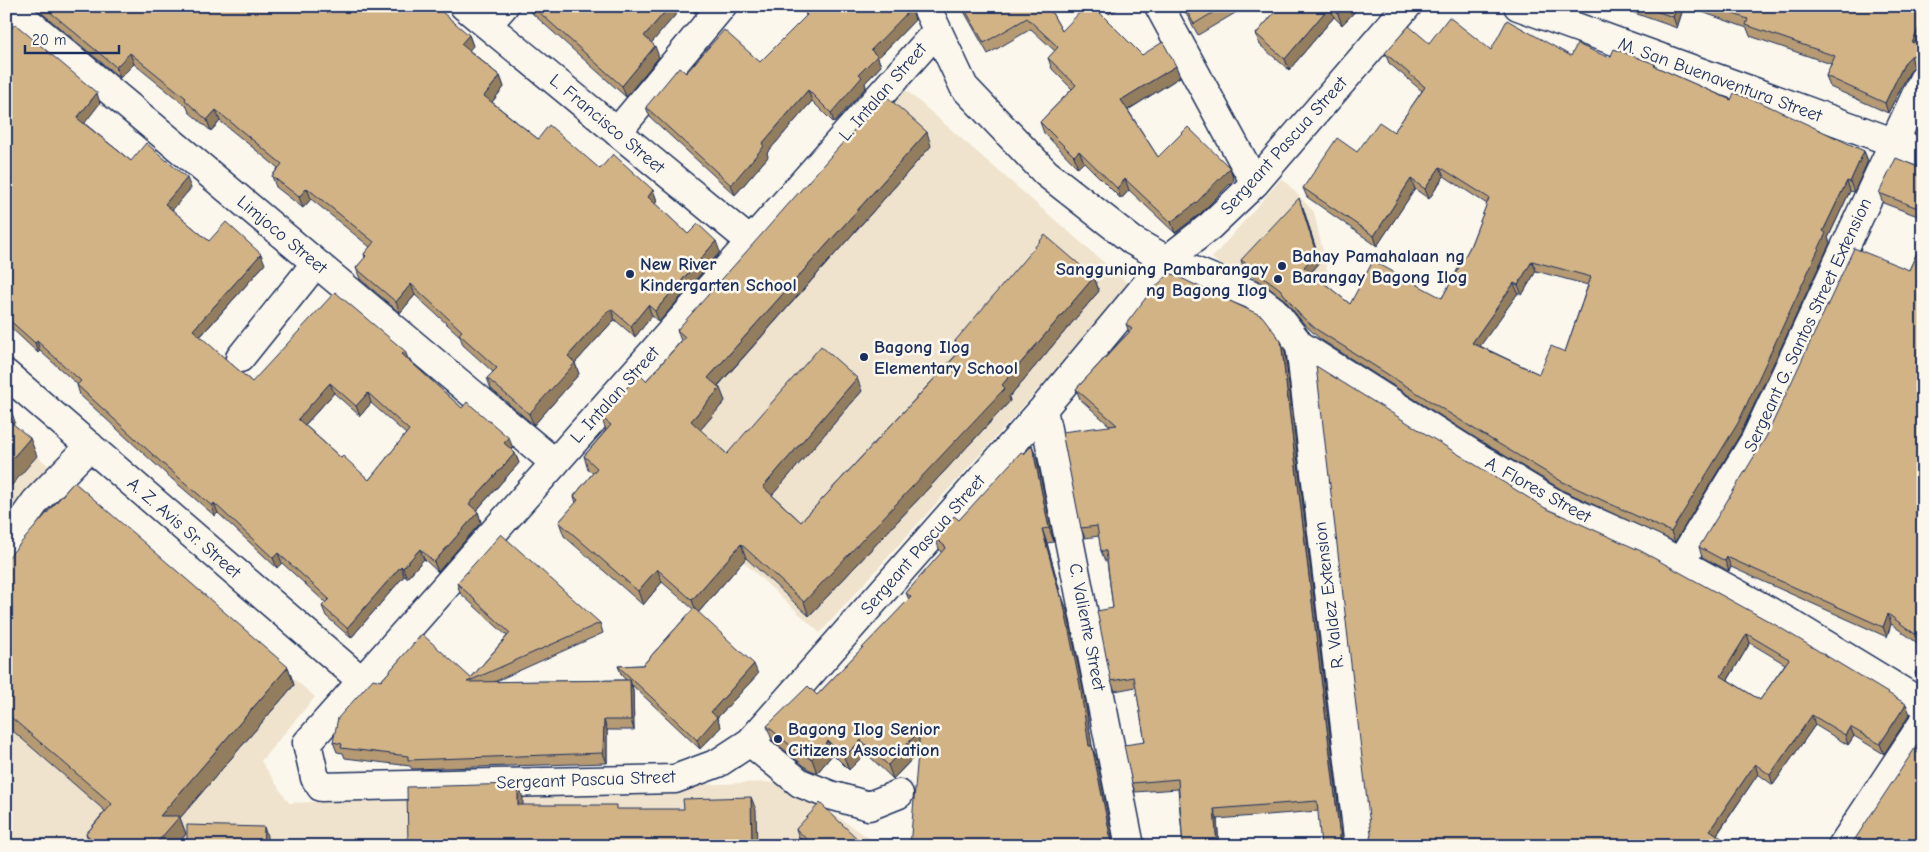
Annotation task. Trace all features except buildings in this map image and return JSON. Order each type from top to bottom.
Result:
[{"type":"street","name":"Limjoco Street","points":[[9,6],[555,463]]},
{"type":"street","name":"L. Francisco Street","points":[[464,6],[496,16],[617,132],[750,242]]},
{"type":"street","points":[[617,132],[722,6]]},
{"type":"street","name":"A. Flores Street","points":[[926,6],[964,87],[1046,173],[1133,241],[1167,260],[1253,295],[1274,311],[1300,345],[1557,505],[1652,547],[1785,620],[1923,704]]},
{"type":"street","points":[[1159,6],[1255,183]]},
{"type":"street","name":"Sergeant Pascua Street","points":[[311,764],[321,788],[675,779],[718,763],[750,742],[1044,409],[1167,260],[1210,226],[1255,183],[1407,6]]},
{"type":"street","name":"M. San Buenaventura Street","points":[[1518,6],[1923,153]]},
{"type":"street","name":"L. Intalan Street","points":[[311,764],[306,743],[937,31]]},
{"type":"street","name":"Sergeant G. Santos Street Extension","points":[[1680,563],[1755,440],[1923,80]]},
{"type":"street","points":[[240,358],[316,263]]},
{"type":"street","name":"R. Valdez Extension","points":[[1300,345],[1359,846]]},
{"type":"street","name":"A. Z. Avis Sr. Street","points":[[6,374],[362,681]]},
{"type":"street","name":"C. Valiente Street","points":[[1044,409],[1130,846]]},
{"type":"street","points":[[6,543],[36,501],[90,446]]},
{"type":"street","points":[[1842,846],[1923,723]]},
{"type":"street","points":[[750,742],[800,783],[830,795],[869,806],[898,794]]},
{"type":"shaded area","name":"Bagong Ilog Elementary School","points":[[900,85],[1131,286],[820,633],[599,428]]},
{"type":"shaded area","points":[[1923,112],[1923,136],[1914,133]]},
{"type":"shaded area","points":[[1282,178],[1314,212],[1334,301],[1304,331],[1212,258]]},
{"type":"shaded area","points":[[6,429],[315,697],[261,761],[289,803],[766,782],[792,787],[874,841],[874,846],[6,846]]},
{"type":"place","name":"Bahay Pamahalaan ng Barangay Bagong Ilog","points":[[1282,266]]},
{"type":"place","name":"New River Kindergarten School","points":[[630,274]]},
{"type":"place","name":"Sangguniang Pambarangay ng Bagong Ilog","points":[[1278,279]]},
{"type":"place","name":"Bagong Ilog Elementary School","points":[[864,357]]},
{"type":"place","name":"Bagong Ilog Senior Citizens Association","points":[[778,739]]}]
